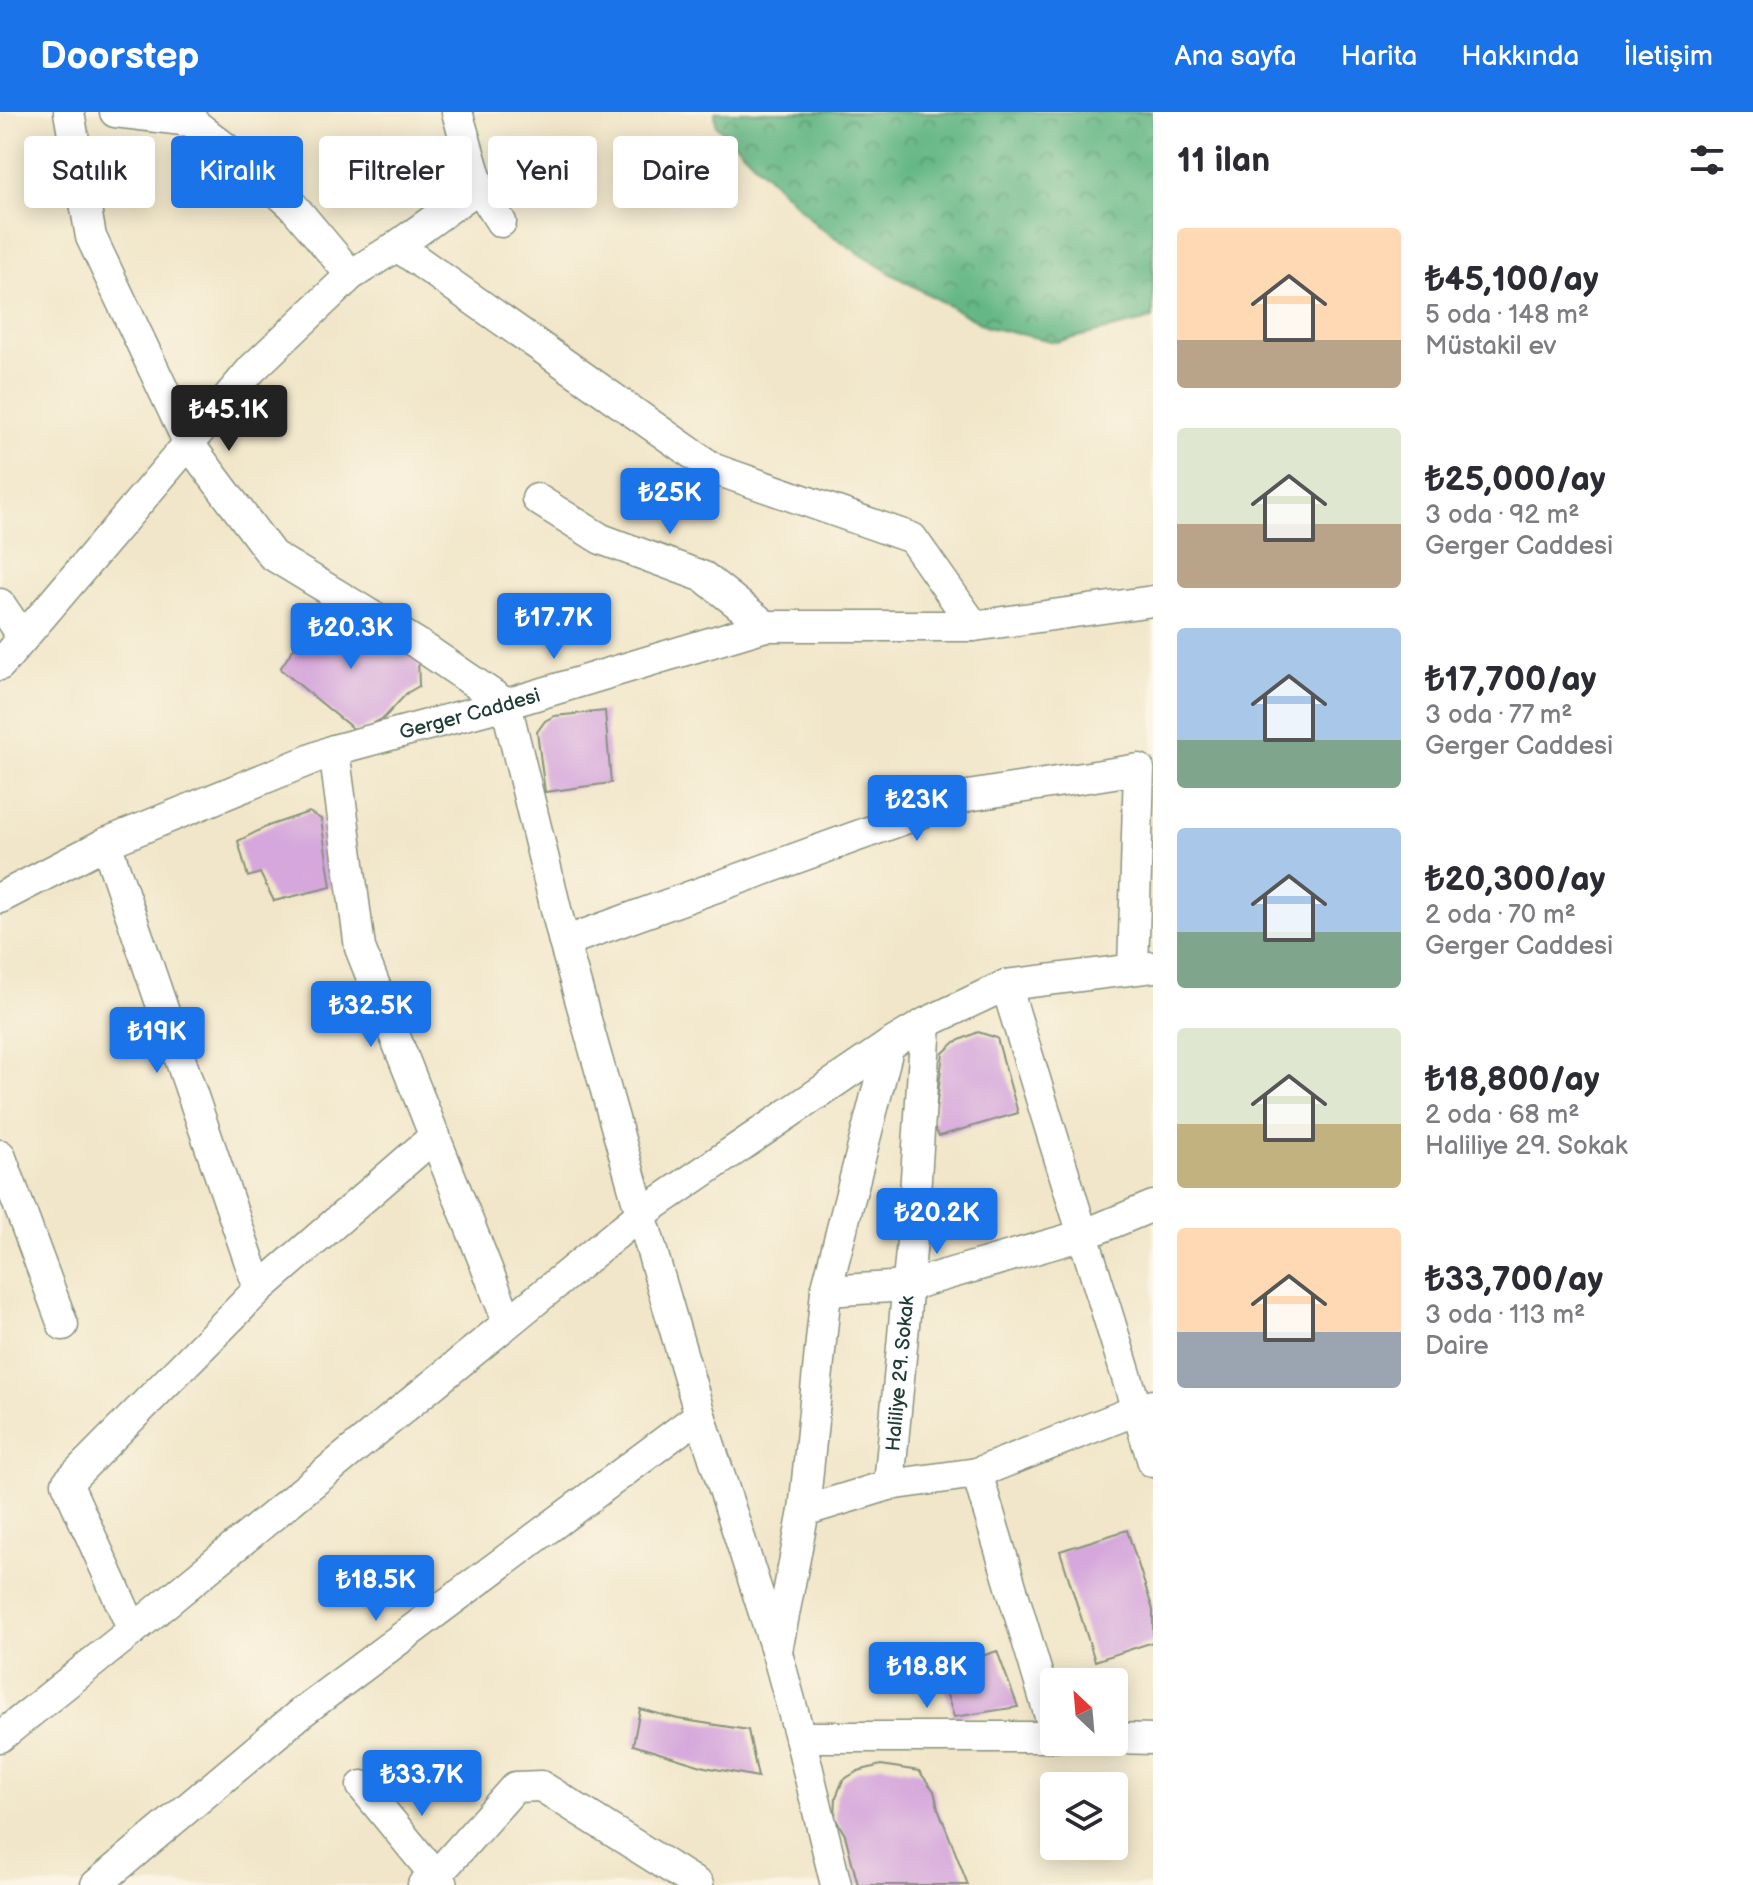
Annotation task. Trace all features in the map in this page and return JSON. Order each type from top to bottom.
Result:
[{"type":"street","points":[[69,112],[91,237],[189,444],[272,555],[418,644],[506,704],[564,942],[700,1415],[777,1653],[836,1885]]},
{"type":"street","points":[[115,112],[190,117],[293,206],[351,275]]},
{"type":"street","points":[[457,112],[479,187],[501,222]]},
{"type":"street","points":[[0,665],[252,369],[351,275],[479,187]]},
{"type":"street","points":[[397,246],[714,469],[912,538],[974,626]]},
{"type":"street","points":[[537,499],[601,539],[704,577],[766,626]]},
{"type":"street","name":"Gerger Caddesi","points":[[0,898],[106,843],[334,750],[506,704],[766,626],[974,626],[1153,601]]},
{"type":"street","points":[[0,604],[23,638]]},
{"type":"street","points":[[334,750],[360,948],[508,1322]]},
{"type":"street","points":[[0,1737],[641,1214],[889,1045],[926,1023],[1006,985],[1143,968],[1139,769],[968,796],[564,942]]},
{"type":"street","points":[[106,843],[259,1289]]},
{"type":"street","points":[[1006,985],[1083,1235],[1145,1408],[1153,1462]]},
{"type":"street","name":"Haliliye 29. Sokak","points":[[889,1485],[926,1023]]},
{"type":"street","points":[[777,1653],[804,1511],[826,1291],[889,1045]]},
{"type":"street","points":[[133,1630],[67,1483],[259,1289],[435,1136]]},
{"type":"street","points":[[0,1155],[63,1325]]},
{"type":"street","points":[[826,1291],[907,1286],[1083,1235],[1153,1206]]},
{"type":"street","points":[[804,1511],[889,1485],[977,1473],[1145,1408]]},
{"type":"street","points":[[96,1885],[302,1712],[700,1415]]},
{"type":"street","points":[[977,1473],[1040,1683]]},
{"type":"street","points":[[800,1737],[1040,1737]]},
{"type":"street","points":[[1128,1738],[1153,1739]]},
{"type":"street","points":[[362,1786],[434,1882],[515,1787],[541,1786],[698,1885]]},
{"type":"green space","points":[[715,112],[1153,112],[1153,319],[1056,342],[987,327],[893,275],[819,227],[738,147],[738,136],[727,136],[716,125]]},
{"type":"building","points":[[318,611],[418,656],[419,686],[407,693],[384,718],[357,732],[280,669]]},
{"type":"building","points":[[605,711],[611,783],[545,792],[537,732],[545,721],[554,716]]},
{"type":"building","points":[[309,812],[321,819],[331,887],[274,901],[260,873],[248,877],[238,841],[268,826]]},
{"type":"building","points":[[978,1032],[997,1038],[1018,1113],[939,1136],[934,1127],[943,1053],[955,1042]]},
{"type":"building","points":[[1127,1530],[1153,1610],[1153,1642],[1095,1661],[1060,1551]]},
{"type":"building","points":[[997,1651],[1018,1707],[954,1717],[939,1670]]},
{"type":"building","points":[[640,1709],[678,1719],[748,1730],[758,1777],[705,1767],[633,1745]]},
{"type":"building","points":[[881,1765],[919,1771],[934,1791],[968,1885],[858,1885],[845,1835],[835,1818],[836,1797],[843,1780],[858,1771]]}]
